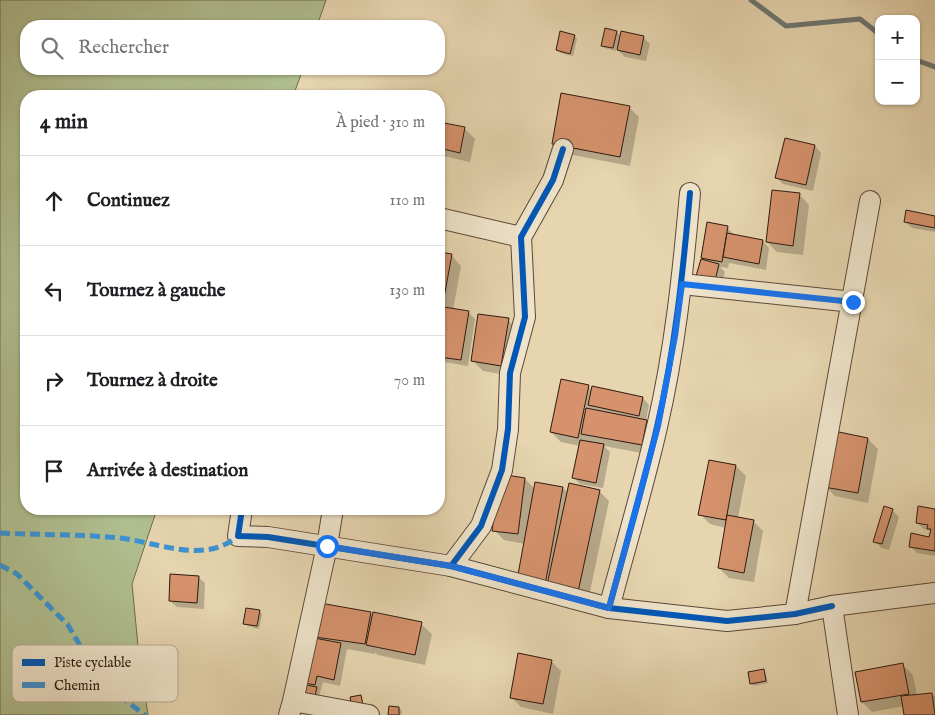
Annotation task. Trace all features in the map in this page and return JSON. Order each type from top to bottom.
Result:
[{"type":"street","points":[[451,566],[481,526],[502,470],[508,429],[510,373],[525,317],[521,237],[553,180],[563,149]]},
{"type":"street","points":[[609,608],[658,426],[675,336],[682,284],[690,193]]},
{"type":"street","points":[[795,614],[870,201]]},
{"type":"street","points":[[445,219],[521,237]]},
{"type":"street","points":[[682,284],[853,302]]},
{"type":"street","points":[[241,515],[238,536],[268,537],[451,566],[609,608],[727,621],[795,614],[832,606],[935,593]]},
{"type":"street","points":[[332,515],[327,546],[291,708],[369,715]]},
{"type":"street","points":[[832,606],[848,715]]},
{"type":"green space","points":[[0,0],[326,0],[319,20],[20,20],[20,75],[301,75],[295,90],[20,90],[20,515],[155,515],[132,584],[138,645],[12,645],[12,702],[146,702],[148,715],[0,715]]},
{"type":"building","points":[[605,28],[617,31],[613,48],[601,46]]},
{"type":"building","points":[[560,31],[575,35],[570,54],[556,50]]},
{"type":"building","points":[[621,31],[644,36],[640,55],[617,50]]},
{"type":"building","points":[[561,93],[630,106],[620,157],[552,144]]},
{"type":"building","points":[[445,123],[465,127],[460,153],[445,149]]},
{"type":"building","points":[[785,138],[815,145],[806,185],[775,178]]},
{"type":"building","points":[[772,190],[800,193],[793,246],[766,242]]},
{"type":"building","points":[[906,210],[935,216],[935,228],[904,222]]},
{"type":"building","points":[[707,222],[728,226],[722,262],[701,258]]},
{"type":"building","points":[[727,233],[763,240],[759,264],[723,257]]},
{"type":"building","points":[[445,253],[452,254],[445,292]]},
{"type":"building","points":[[701,259],[719,264],[715,281],[696,276]]},
{"type":"building","points":[[445,307],[469,311],[461,360],[445,358]]},
{"type":"building","points":[[478,314],[509,318],[501,366],[471,361]]},
{"type":"building","points":[[561,379],[589,385],[578,438],[550,432]]},
{"type":"building","points":[[592,386],[643,397],[639,416],[588,405]]},
{"type":"building","points":[[586,408],[647,420],[642,445],[581,434]]},
{"type":"building","points":[[834,431],[868,438],[858,493],[824,487]]},
{"type":"building","points":[[580,440],[604,444],[596,483],[572,478]]},
{"type":"building","points":[[709,460],[736,465],[726,520],[698,515]]},
{"type":"building","points":[[500,474],[525,478],[518,534],[492,531]]},
{"type":"building","points":[[535,482],[563,487],[545,585],[517,580]]},
{"type":"building","points":[[569,483],[600,490],[578,592],[547,585]]},
{"type":"building","points":[[884,506],[893,509],[882,544],[873,542]]},
{"type":"building","points":[[918,506],[935,509],[935,551],[909,547],[911,533],[929,537],[931,529],[927,529],[928,525],[916,523]]},
{"type":"building","points":[[727,515],[754,520],[744,573],[718,568]]},
{"type":"building","points":[[170,574],[199,576],[197,603],[169,601]]},
{"type":"building","points":[[320,603],[371,612],[365,644],[315,637]]},
{"type":"building","points":[[246,608],[260,610],[257,626],[243,624]]},
{"type":"building","points":[[373,612],[422,622],[415,655],[366,645]]},
{"type":"building","points":[[314,638],[341,643],[334,680],[317,676],[315,685],[305,683]]},
{"type":"building","points":[[518,653],[552,660],[543,704],[510,698]]},
{"type":"building","points":[[903,663],[909,694],[861,702],[855,672]]},
{"type":"building","points":[[764,669],[766,681],[750,684],[748,672]]},
{"type":"building","points":[[306,685],[317,687],[314,701],[303,699]]},
{"type":"building","points":[[932,693],[935,715],[904,715],[901,696]]},
{"type":"building","points":[[361,695],[363,705],[352,707],[350,697]]},
{"type":"building","points":[[389,706],[399,707],[399,715],[388,715]]},
{"type":"waterway","points":[[751,0],[786,26],[860,19],[875,31]]},
{"type":"waterway","points":[[920,61],[935,67]]},
{"type":"marked path","points":[[0,533],[119,538],[165,547],[196,550],[211,549],[225,545],[238,536]]},
{"type":"marked path","points":[[0,565],[17,574],[68,625],[80,645]]},
{"type":"marked path","points":[[128,702],[145,715]]},
{"type":"cycle path","points":[[451,566],[481,526],[502,470],[508,429],[510,373],[525,317],[521,237],[553,180],[563,149]]},
{"type":"cycle path","points":[[609,608],[646,473],[669,369],[678,311],[690,193]]},
{"type":"cycle path","points":[[241,515],[238,536],[268,537],[451,566],[609,608],[727,621],[795,614],[832,606]]},
{"type":"route","points":[[327,546],[451,566],[609,608],[658,426],[675,336],[682,284],[853,302]]}]
